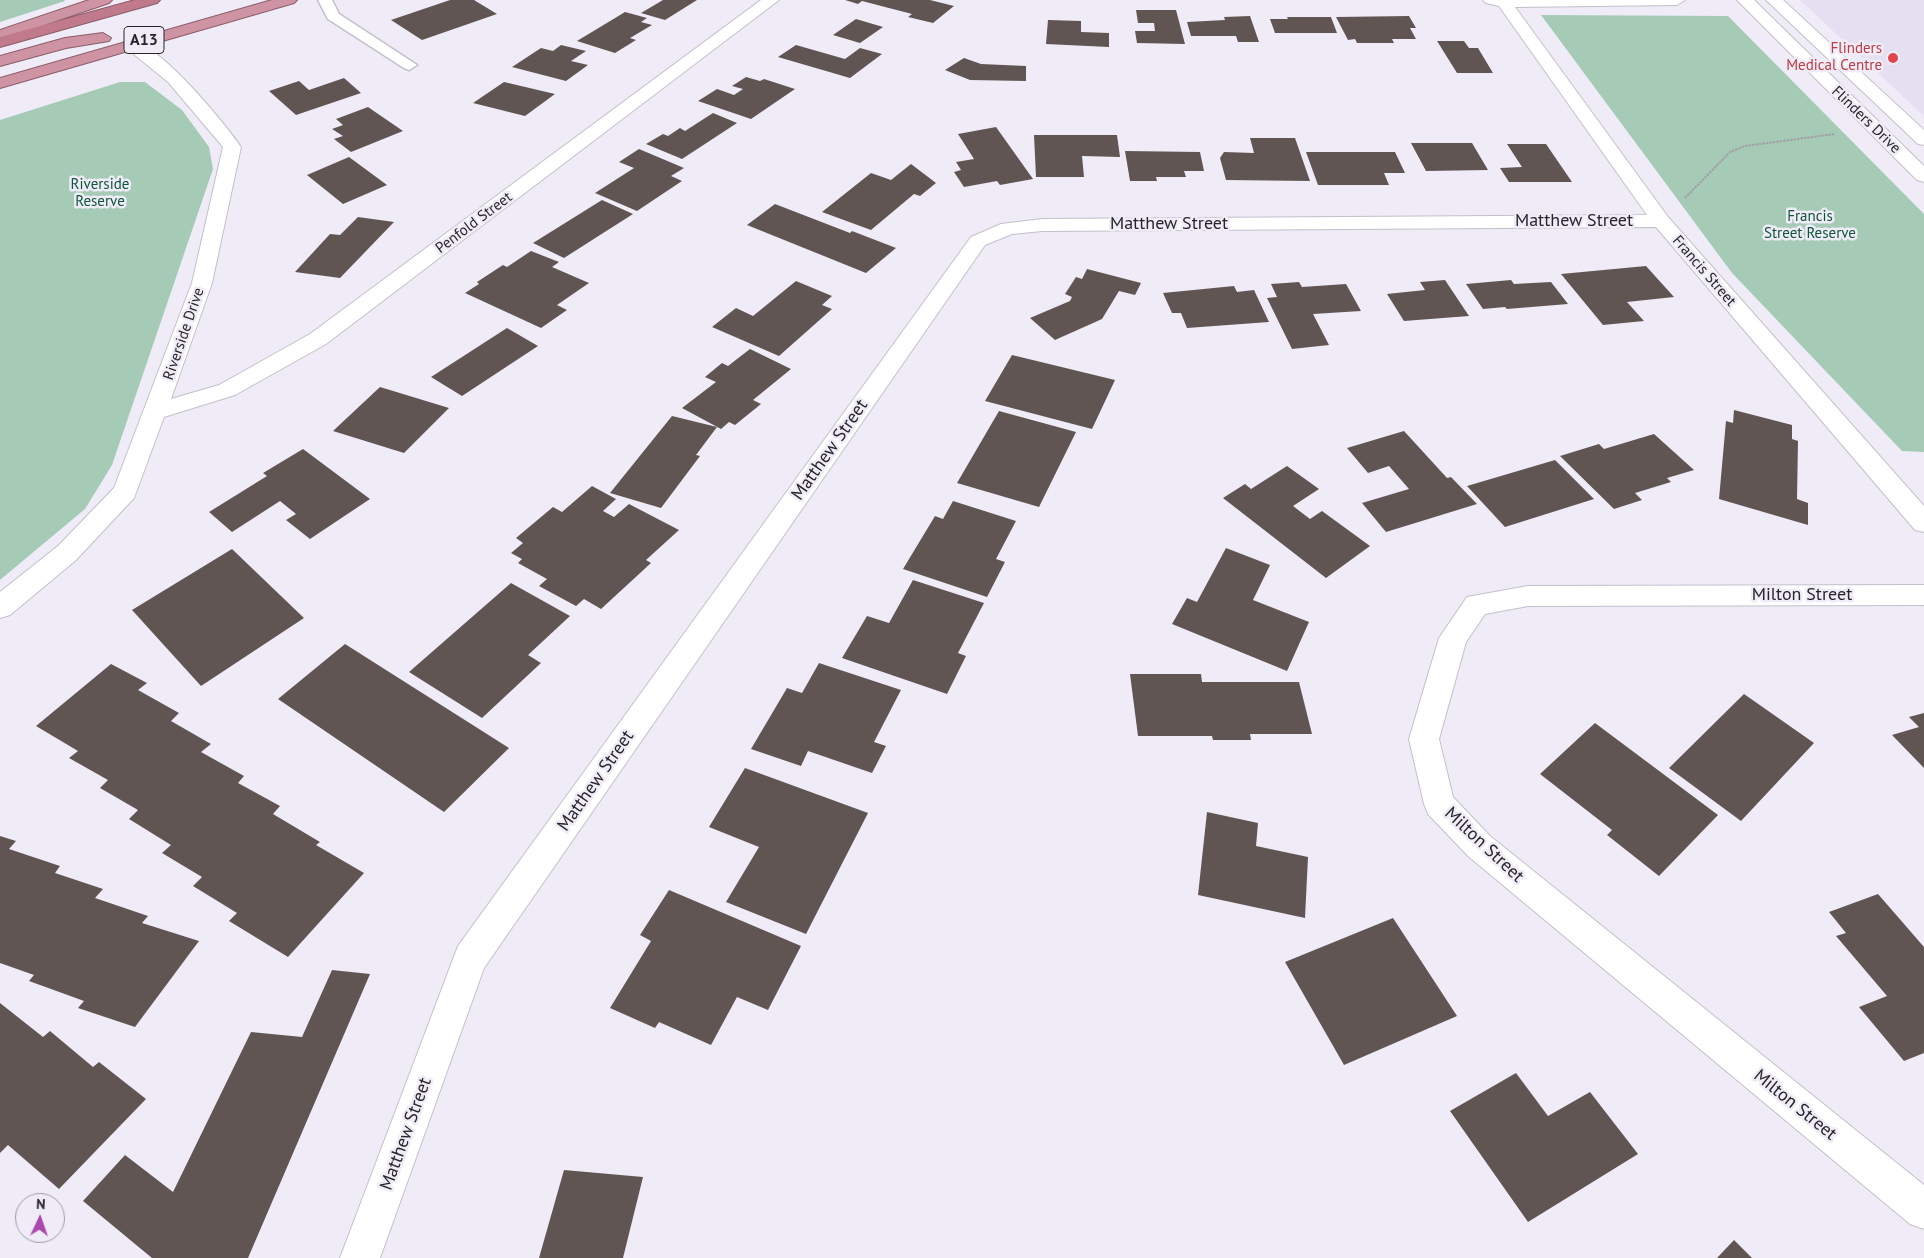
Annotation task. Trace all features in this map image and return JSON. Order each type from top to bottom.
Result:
[{"type":"highway","points":[[0,35],[104,0]]},
{"type":"highway","points":[[0,42],[152,0]]},
{"type":"highway","name":"A13","points":[[0,83],[130,44],[290,0]]},
{"type":"highway","points":[[0,61],[90,38],[114,39],[130,44]]},
{"type":"street","name":"Penfold Street","points":[[157,410],[227,390],[318,339],[771,0]]},
{"type":"street","points":[[1497,2],[1678,0]]},
{"type":"street","name":"Flinders Drive","points":[[1745,0],[1924,176]]},
{"type":"street","name":"Flinders Drive","points":[[1774,0],[1924,140]]},
{"type":"street","name":"Francis Street","points":[[1497,2],[1661,221],[1924,523]]},
{"type":"street","name":"Riverside Drive","points":[[0,607],[67,553],[125,492],[157,410],[202,283],[232,147],[185,87],[158,62],[130,44]]},
{"type":"street","name":"Matthew Street","points":[[360,1258],[470,958],[978,241],[1008,228],[1042,225],[1661,221]]},
{"type":"street","name":"Milton Street","points":[[1924,595],[1528,596],[1477,605],[1453,638],[1424,739],[1439,804],[1479,846],[1924,1210]]},
{"type":"lane","points":[[325,0],[333,16],[409,65]]},
{"type":"path","points":[[1661,221],[1730,152],[1745,146],[1876,129]]},
{"type":"shaded area","name":"Flinders Medical Centre","points":[[1800,0],[1924,0],[1924,116]]},
{"type":"green space","points":[[0,0],[64,0],[65,1],[0,22]]},
{"type":"green space","name":"Francis Street Reserve","points":[[1541,15],[1728,16],[1924,214],[1924,452],[1902,451],[1732,273]]},
{"type":"green space","name":"Riverside Reserve","points":[[120,82],[145,82],[182,110],[209,147],[213,169],[112,465],[85,509],[0,580],[0,120]]},
{"type":"building","points":[[450,0],[474,0],[497,14],[422,40],[391,20]]},
{"type":"building","points":[[663,0],[697,0],[665,20],[641,13]]},
{"type":"building","points":[[845,0],[930,0],[954,6],[933,23],[908,17],[912,14],[862,1],[858,4]]},
{"type":"building","points":[[1136,10],[1176,10],[1185,44],[1137,43],[1135,31],[1155,31],[1154,23],[1138,23]]},
{"type":"building","points":[[625,12],[647,18],[641,22],[652,25],[630,38],[636,40],[615,53],[577,41]]},
{"type":"building","points":[[1250,16],[1259,42],[1238,42],[1236,36],[1191,36],[1187,22],[1225,20],[1224,17]]},
{"type":"building","points":[[1409,16],[1416,28],[1410,28],[1416,39],[1392,39],[1394,43],[1357,43],[1355,39],[1348,40],[1336,17]]},
{"type":"building","points":[[1287,17],[1331,17],[1337,33],[1275,33],[1270,19],[1288,19]]},
{"type":"building","points":[[856,19],[883,27],[860,43],[833,35]]},
{"type":"building","points":[[1048,20],[1081,21],[1081,32],[1109,33],[1109,47],[1046,44]]},
{"type":"building","points":[[1437,41],[1464,41],[1469,48],[1478,48],[1493,73],[1457,73]]},
{"type":"building","points":[[561,45],[586,51],[571,61],[588,65],[566,81],[512,67],[541,48],[553,51]]},
{"type":"building","points":[[796,45],[845,59],[860,48],[882,54],[850,78],[778,57]]},
{"type":"building","points":[[964,58],[981,64],[1026,66],[1026,81],[970,80],[945,70]]},
{"type":"building","points":[[746,77],[760,81],[764,79],[795,89],[751,119],[698,101],[717,89],[734,95],[743,89],[732,86]]},
{"type":"building","points":[[344,78],[361,93],[296,115],[269,91],[299,81],[309,90]]},
{"type":"building","points":[[504,82],[555,94],[525,116],[473,103]]},
{"type":"building","points":[[368,107],[403,131],[351,152],[334,139],[343,136],[332,129],[343,125],[336,119]]},
{"type":"building","points":[[713,113],[737,123],[682,159],[646,144],[663,134],[668,136],[680,128],[685,131]]},
{"type":"building","points":[[996,127],[1033,179],[1000,185],[997,181],[964,187],[954,172],[961,170],[956,162],[974,159],[958,134]]},
{"type":"building","points":[[1034,135],[1117,135],[1120,157],[1082,156],[1084,177],[1036,177]]},
{"type":"building","points":[[1250,138],[1295,138],[1310,181],[1226,180],[1220,158],[1224,152],[1254,153]]},
{"type":"building","points":[[1411,143],[1472,143],[1488,170],[1426,171]]},
{"type":"building","points":[[1507,144],[1546,144],[1572,182],[1509,182],[1500,168],[1522,167]]},
{"type":"building","points":[[639,149],[684,168],[671,176],[682,181],[637,211],[595,193],[634,168],[619,162]]},
{"type":"building","points":[[1125,151],[1200,152],[1204,171],[1184,171],[1186,177],[1156,177],[1157,181],[1130,181]]},
{"type":"building","points":[[1306,152],[1395,152],[1405,173],[1384,173],[1389,185],[1318,185]]},
{"type":"building","points":[[349,157],[387,185],[343,204],[307,175]]},
{"type":"building","points":[[911,164],[936,183],[920,196],[914,194],[871,230],[822,212],[871,173],[891,180]]},
{"type":"building","points":[[602,200],[633,214],[564,258],[533,243]]},
{"type":"building","points":[[775,204],[850,233],[852,231],[896,248],[866,273],[747,225]]},
{"type":"building","points":[[358,217],[394,222],[340,278],[295,272],[330,234],[340,235]]},
{"type":"building","points":[[531,251],[559,262],[552,267],[589,283],[557,305],[567,310],[541,328],[465,293],[479,284],[477,282],[503,265],[507,267]]},
{"type":"building","points":[[1646,266],[1674,297],[1627,302],[1644,321],[1603,325],[1561,274]]},
{"type":"building","points":[[1087,269],[1141,283],[1135,295],[1119,291],[1102,319],[1055,340],[1030,318],[1070,301],[1072,297],[1065,294],[1076,277],[1082,279]]},
{"type":"building","points":[[1445,280],[1469,316],[1404,321],[1387,294],[1425,290],[1420,282]]},
{"type":"building","points":[[1511,280],[1514,284],[1551,282],[1568,304],[1483,309],[1466,284]]},
{"type":"building","points":[[796,281],[832,296],[822,305],[832,309],[779,356],[712,327],[736,308],[753,316]]},
{"type":"building","points":[[1299,282],[1302,287],[1346,284],[1361,311],[1313,314],[1329,345],[1292,349],[1267,298],[1277,297],[1271,284]]},
{"type":"building","points":[[1234,286],[1237,292],[1254,290],[1269,322],[1187,328],[1181,313],[1172,313],[1163,293]]},
{"type":"building","points":[[507,328],[538,346],[462,396],[431,377]]},
{"type":"building","points":[[750,349],[791,369],[753,400],[761,404],[735,425],[729,422],[721,429],[682,408],[716,382],[705,377],[722,363],[728,366]]},
{"type":"building","points":[[1012,355],[1115,380],[1092,429],[985,401]]},
{"type":"building","points":[[380,387],[449,408],[404,453],[333,431]]},
{"type":"building","points":[[1734,410],[1792,425],[1792,439],[1798,441],[1797,499],[1808,503],[1808,525],[1719,499],[1726,421],[1733,423]]},
{"type":"building","points":[[999,411],[1076,432],[1039,507],[957,483]]},
{"type":"building","points":[[672,416],[717,427],[696,455],[700,456],[661,508],[610,493]]},
{"type":"building","points":[[1404,431],[1447,478],[1451,477],[1477,504],[1386,532],[1362,503],[1409,489],[1389,466],[1368,473],[1347,448]]},
{"type":"building","points":[[1654,434],[1694,470],[1667,478],[1671,482],[1635,493],[1642,500],[1614,509],[1560,456],[1599,444],[1604,449]]},
{"type":"building","points":[[303,449],[370,499],[310,539],[286,520],[296,514],[280,501],[232,532],[209,512],[267,476],[263,473]]},
{"type":"building","points":[[1555,460],[1594,499],[1505,527],[1467,486]]},
{"type":"building","points":[[1287,466],[1319,489],[1293,506],[1310,519],[1322,511],[1370,546],[1326,578],[1223,498],[1245,484],[1251,489]]},
{"type":"building","points":[[592,486],[616,499],[603,511],[614,517],[629,504],[679,530],[646,560],[651,563],[601,609],[584,599],[576,606],[539,586],[547,579],[518,563],[522,559],[511,553],[523,543],[516,538],[553,507],[562,512]]},
{"type":"building","points":[[953,501],[1016,521],[996,559],[1005,562],[987,597],[903,569],[935,516],[943,519]]},
{"type":"building","points":[[1226,548],[1270,565],[1253,600],[1309,622],[1287,671],[1172,624],[1187,598],[1197,602]]},
{"type":"building","points":[[232,549],[304,618],[201,686],[132,610]]},
{"type":"building","points":[[913,580],[984,603],[958,653],[966,656],[947,694],[842,658],[867,616],[889,623]]},
{"type":"building","points":[[511,583],[570,616],[528,655],[541,663],[482,718],[409,672]]},
{"type":"building","points":[[345,644],[509,748],[444,812],[278,699]]},
{"type":"building","points":[[819,663],[901,690],[874,742],[886,746],[872,773],[808,751],[801,766],[751,749],[787,688],[802,693]]},
{"type":"building","points":[[111,664],[147,683],[138,690],[179,713],[171,721],[211,744],[201,752],[244,776],[238,783],[280,806],[273,814],[320,842],[316,845],[364,873],[288,957],[229,921],[237,913],[193,886],[202,877],[162,853],[171,845],[129,819],[138,810],[100,788],[108,780],[69,758],[78,751],[36,726]]},
{"type":"building","points":[[1130,674],[1201,674],[1202,682],[1299,682],[1312,734],[1250,734],[1251,740],[1213,740],[1212,736],[1138,736]]},
{"type":"building","points":[[1744,694],[1814,743],[1741,821],[1669,768]]},
{"type":"building","points":[[1924,713],[1924,768],[1892,735],[1919,727],[1909,717]]},
{"type":"building","points":[[1595,723],[1718,815],[1659,876],[1607,835],[1612,830],[1540,774]]},
{"type":"building","points":[[745,768],[868,813],[806,934],[726,902],[759,847],[709,827]]},
{"type":"building","points":[[1207,812],[1258,823],[1256,846],[1308,857],[1305,918],[1198,895]]},
{"type":"building","points":[[0,836],[16,841],[9,849],[60,866],[55,873],[103,889],[95,898],[148,916],[142,923],[199,941],[135,1027],[78,1008],[84,1001],[29,981],[34,975],[0,963]]},
{"type":"building","points":[[669,890],[801,946],[768,1010],[737,997],[711,1045],[659,1022],[655,1028],[610,1008],[651,941],[640,935]]},
{"type":"building","points":[[1878,894],[1924,947],[1924,1053],[1904,1061],[1859,1007],[1887,996],[1836,936],[1846,933],[1829,912]]},
{"type":"building","points":[[1393,918],[1457,1016],[1344,1065],[1285,962]]},
{"type":"building","points":[[332,970],[370,974],[248,1258],[152,1258],[83,1201],[125,1155],[173,1192],[251,1032],[302,1037]]},
{"type":"building","points":[[0,1003],[43,1037],[50,1031],[93,1067],[99,1062],[146,1099],[59,1189],[8,1145],[0,1153]]},
{"type":"building","points":[[1516,1073],[1548,1116],[1590,1092],[1638,1154],[1528,1222],[1450,1111]]},
{"type":"building","points":[[564,1170],[643,1177],[623,1258],[539,1258]]},
{"type":"building","points":[[1734,1240],[1752,1258],[1717,1258]]},
{"type":"place","name":"Flinders Medical Centre","points":[[1893,58]]}]
